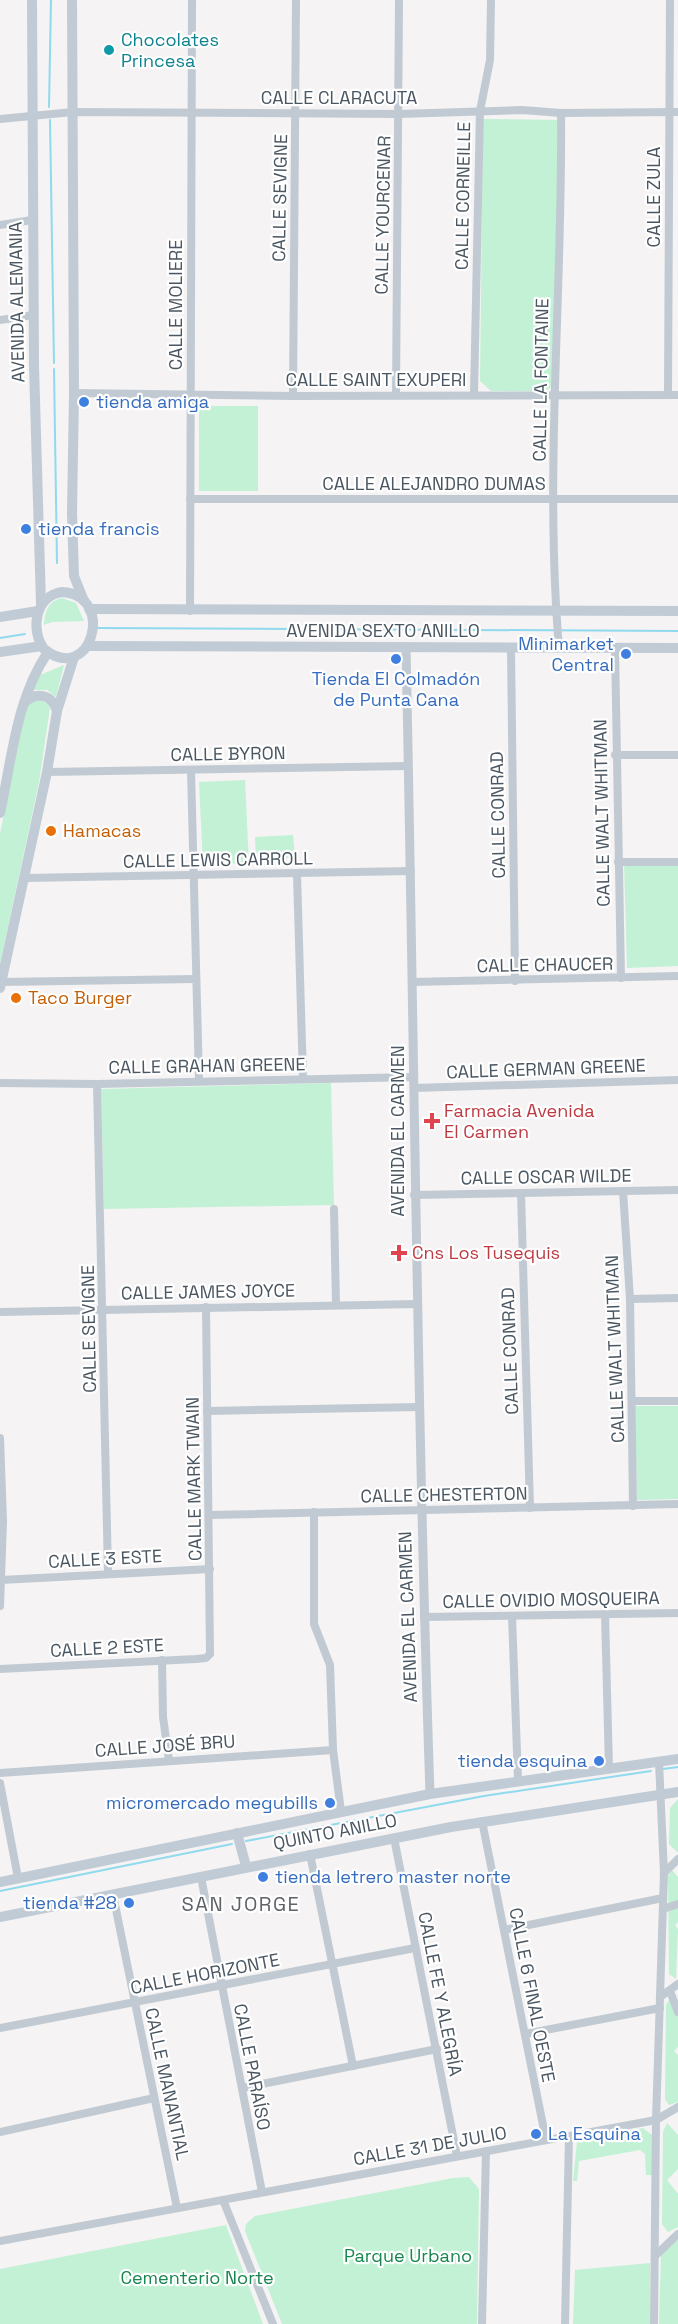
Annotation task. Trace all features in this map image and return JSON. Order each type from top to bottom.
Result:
[{"type":"main road","name":"AVENIDA ALEMANIA","points":[[32,0],[33,315],[40,608]]},
{"type":"main road","points":[[0,652],[45,649],[62,657],[74,657],[89,646],[93,626],[87,605],[74,576],[72,0]]},
{"type":"main road","points":[[0,813],[24,703],[45,649],[37,626],[40,608],[52,595],[62,592],[77,595],[87,605]]},
{"type":"main road","name":"AVENIDA SEXTO ANILLO","points":[[87,605],[190,611],[556,617],[678,611]]},
{"type":"main road","points":[[0,617],[40,608]]},
{"type":"main road","name":"AVENIDA SEXTO ANILLO","points":[[89,646],[511,648],[559,643],[615,648],[678,648]]},
{"type":"main road","points":[[1,985],[47,772],[57,711],[74,657]]},
{"type":"main road","points":[[24,703],[36,695],[45,696],[53,702],[57,711]]},
{"type":"main road","name":"QUINTO ANILLO","points":[[0,1882],[430,1794],[678,1759]]},
{"type":"main road","name":"QUINTO ANILLO","points":[[0,1917],[246,1866],[482,1821],[678,1792]]},
{"type":"main road","points":[[237,1833],[246,1866]]},
{"type":"street","name":"CALLE MOLIERE","points":[[190,611],[192,0]]},
{"type":"street","name":"CALLE SEVIGNE","points":[[293,396],[296,0]]},
{"type":"street","name":"CALLE YOURCENAR","points":[[396,394],[399,0]]},
{"type":"street","name":"CALLE CORNEILLE","points":[[474,394],[480,111],[490,60],[490,0]]},
{"type":"street","name":"CALLE ZULA","points":[[668,395],[674,112],[670,0]]},
{"type":"street","name":"CALLE CLARACUTA","points":[[0,119],[73,112],[191,111],[296,114],[480,111],[674,112]]},
{"type":"street","name":"CALLE LA FONTAINE","points":[[559,643],[556,617],[554,499],[561,113]]},
{"type":"street","points":[[0,225],[32,220]]},
{"type":"street","points":[[0,320],[33,315]]},
{"type":"street","name":"CALLE SAINT EXUPERI","points":[[74,393],[293,396],[678,395]]},
{"type":"street","name":"CALLE ALEJANDRO DUMAS","points":[[190,499],[678,499]]},
{"type":"street","name":"AVENIDA EL CARMEN","points":[[406,647],[413,982],[414,1195],[430,1794]]},
{"type":"street","name":"CALLE CONRAD","points":[[511,648],[515,981]]},
{"type":"street","name":"CALLE WALT WHITMAN","points":[[615,648],[615,755],[621,978]]},
{"type":"street","points":[[615,755],[678,755]]},
{"type":"street","points":[[0,764],[12,763]]},
{"type":"street","name":"CALLE BYRON","points":[[47,772],[408,766]]},
{"type":"street","points":[[191,770],[199,1081]]},
{"type":"street","points":[[618,862],[678,862]]},
{"type":"street","name":"CALLE LEWIS CARROLL","points":[[25,878],[411,871]]},
{"type":"street","points":[[297,874],[303,1079]]},
{"type":"street","name":"CALLE CHAUCER","points":[[413,982],[678,976]]},
{"type":"street","points":[[1,985],[195,979]]},
{"type":"street","name":"CALLE GRAHAN GREENE","points":[[0,1083],[98,1084],[414,1077]]},
{"type":"street","name":"CALLE GERMAN GREENE","points":[[414,1088],[678,1080]]},
{"type":"street","name":"CALLE SEVIGNE","points":[[98,1084],[108,1573]]},
{"type":"street","name":"CALLE OSCAR WILDE","points":[[414,1195],[678,1190]]},
{"type":"street","name":"CALLE WALT WHITMAN","points":[[623,1191],[630,1299],[633,1506]]},
{"type":"street","name":"CALLE CONRAD","points":[[520,1193],[530,1508]]},
{"type":"street","points":[[334,1209],[336,1304]]},
{"type":"street","points":[[630,1299],[678,1298]]},
{"type":"street","name":"CALLE JAMES JOYCE","points":[[0,1312],[417,1304]]},
{"type":"street","name":"CALLE MARK TWAIN","points":[[206,1307],[212,1650]]},
{"type":"street","points":[[632,1401],[678,1401]]},
{"type":"street","points":[[207,1411],[420,1407]]},
{"type":"street","points":[[0,1438],[2,1580],[0,1606]]},
{"type":"street","name":"CALLE CHESTERTON","points":[[210,1515],[678,1504]]},
{"type":"street","points":[[314,1512],[314,1624],[330,1665],[333,1750],[341,1811]]},
{"type":"street","name":"CALLE 3 ESTE","points":[[2,1580],[210,1569]]},
{"type":"street","points":[[605,1614],[609,1768]]},
{"type":"street","name":"CALLE OVIDIO MOSQUEIRA","points":[[424,1617],[678,1614]]},
{"type":"street","points":[[512,1616],[518,1780]]},
{"type":"street","name":"CALLE 2 ESTE","points":[[0,1669],[206,1658],[212,1650]]},
{"type":"street","points":[[162,1660],[163,1717],[169,1760]]},
{"type":"street","name":"CALLE JOSÉ BRU","points":[[0,1773],[333,1750]]},
{"type":"street","points":[[654,2324],[656,2120],[663,1909],[662,1794],[659,1762]]},
{"type":"street","points":[[0,1783],[18,1878]]},
{"type":"street","name":"CALLE 6 FINAL OESTE","points":[[482,1821],[546,2140]]},
{"type":"street","name":"CALLE FE Y ALEGRÍA","points":[[394,1838],[457,2156]]},
{"type":"street","points":[[310,1854],[353,2066]]},
{"type":"street","points":[[663,1873],[678,1859]]},
{"type":"street","name":"CALLE PARAÍSO","points":[[201,1877],[261,2193]]},
{"type":"street","name":"CALLE MANANTIAL","points":[[113,1894],[177,2208]]},
{"type":"street","points":[[504,1930],[663,1898]]},
{"type":"street","points":[[663,1909],[678,1904]]},
{"type":"street","name":"CALLE HORIZONTE","points":[[0,2028],[415,1948]]},
{"type":"street","points":[[660,1997],[678,1984]]},
{"type":"street","points":[[670,1991],[678,2012]]},
{"type":"street","points":[[525,2034],[660,2008]]},
{"type":"street","points":[[242,2088],[437,2049]]},
{"type":"street","points":[[0,2132],[154,2098]]},
{"type":"street","points":[[656,2120],[678,2107]]},
{"type":"street","name":"CALLE 31 DE JULIO","points":[[0,2241],[656,2120]]},
{"type":"street","points":[[565,2324],[569,2136]]},
{"type":"street","points":[[482,2324],[486,2151]]},
{"type":"street","points":[[223,2200],[273,2324]]},
{"type":"street","points":[[656,2255],[678,2234]]},
{"type":"green space","points":[[483,119],[561,120],[554,386],[544,391],[491,391],[480,381]]},
{"type":"green space","points":[[199,406],[258,406],[258,491],[199,491]]},
{"type":"green space","points":[[62,598],[76,603],[84,621],[52,622],[44,625],[48,607],[57,599]]},
{"type":"green space","points":[[64,665],[56,697],[47,690],[30,690],[40,675]]},
{"type":"green space","points":[[40,700],[48,704],[50,708],[39,782],[0,964],[0,834],[25,709],[31,702]]},
{"type":"green space","points":[[245,780],[249,863],[203,865],[199,782]]},
{"type":"green space","points":[[293,835],[295,857],[256,859],[255,837]]},
{"type":"green space","points":[[624,862],[678,863],[678,966],[627,968]]},
{"type":"green space","points":[[331,1083],[334,1205],[104,1209],[101,1089]]},
{"type":"green space","points":[[635,1406],[678,1406],[678,1499],[637,1500]]},
{"type":"green space","points":[[678,1799],[677,1852],[669,1844],[670,1808]]},
{"type":"green space","points":[[672,1870],[678,1877],[678,1922],[675,1925],[678,1929],[676,1979],[669,1974],[668,1876]]},
{"type":"green space","points":[[671,1997],[678,2017],[678,2047],[674,2051],[678,2055],[678,2102],[669,2105],[665,2099],[666,2005]]},
{"type":"green space","points":[[667,2123],[678,2135],[678,2169],[667,2180],[678,2194],[678,2227],[668,2232],[662,2224],[663,2132]]},
{"type":"green space","points":[[643,2128],[652,2135],[653,2175],[646,2175],[645,2154],[640,2150],[579,2161],[577,2181],[573,2181],[577,2141]]},
{"type":"green space","name":"Parque Urbano","points":[[469,2177],[479,2189],[477,2324],[282,2324],[245,2231],[246,2224],[255,2216],[453,2178]]},
{"type":"green space","name":"Cementerio Norte","points":[[226,2225],[263,2324],[0,2324],[0,2269]]},
{"type":"green space","points":[[678,2238],[678,2324],[659,2324],[661,2254]]},
{"type":"green space","points":[[650,2263],[650,2324],[573,2324],[575,2270]]},
{"type":"waterway","points":[[49,107],[51,0]]},
{"type":"waterway","points":[[50,120],[54,363]]},
{"type":"waterway","points":[[54,369],[57,563]]},
{"type":"waterway","points":[[98,628],[678,631]]},
{"type":"waterway","points":[[0,638],[25,634]]},
{"type":"waterway","points":[[663,1769],[678,1767]]},
{"type":"waterway","points":[[246,1841],[484,1796],[651,1771]]},
{"type":"waterway","points":[[0,1891],[232,1844]]},
{"type":"place","name":"Chocolates Princesa","points":[[109,50]]},
{"type":"place","name":"tienda amiga","points":[[84,402]]},
{"type":"place","name":"tienda francis","points":[[26,529]]},
{"type":"place","name":"Minimarket Central","points":[[626,654]]},
{"type":"place","name":"Tienda El Colmadón de Punta Cana","points":[[396,659]]},
{"type":"place","name":"Hamacas","points":[[51,831]]},
{"type":"place","name":"Taco Burger","points":[[16,998]]},
{"type":"place","name":"Farmacia Avenida El Carmen","points":[[432,1121]]},
{"type":"place","name":"Cns Los Tusequis","points":[[399,1253]]},
{"type":"place","name":"tienda esquina","points":[[599,1761]]},
{"type":"place","name":"micromercado megubills","points":[[330,1803]]},
{"type":"place","name":"tienda letrero master norte","points":[[263,1877]]},
{"type":"place","name":"tienda #28","points":[[129,1903]]},
{"type":"place","name":"La Esquina","points":[[536,2134]]},
{"type":"district","name":"SAN JORGE","points":[[241,1904]]}]
